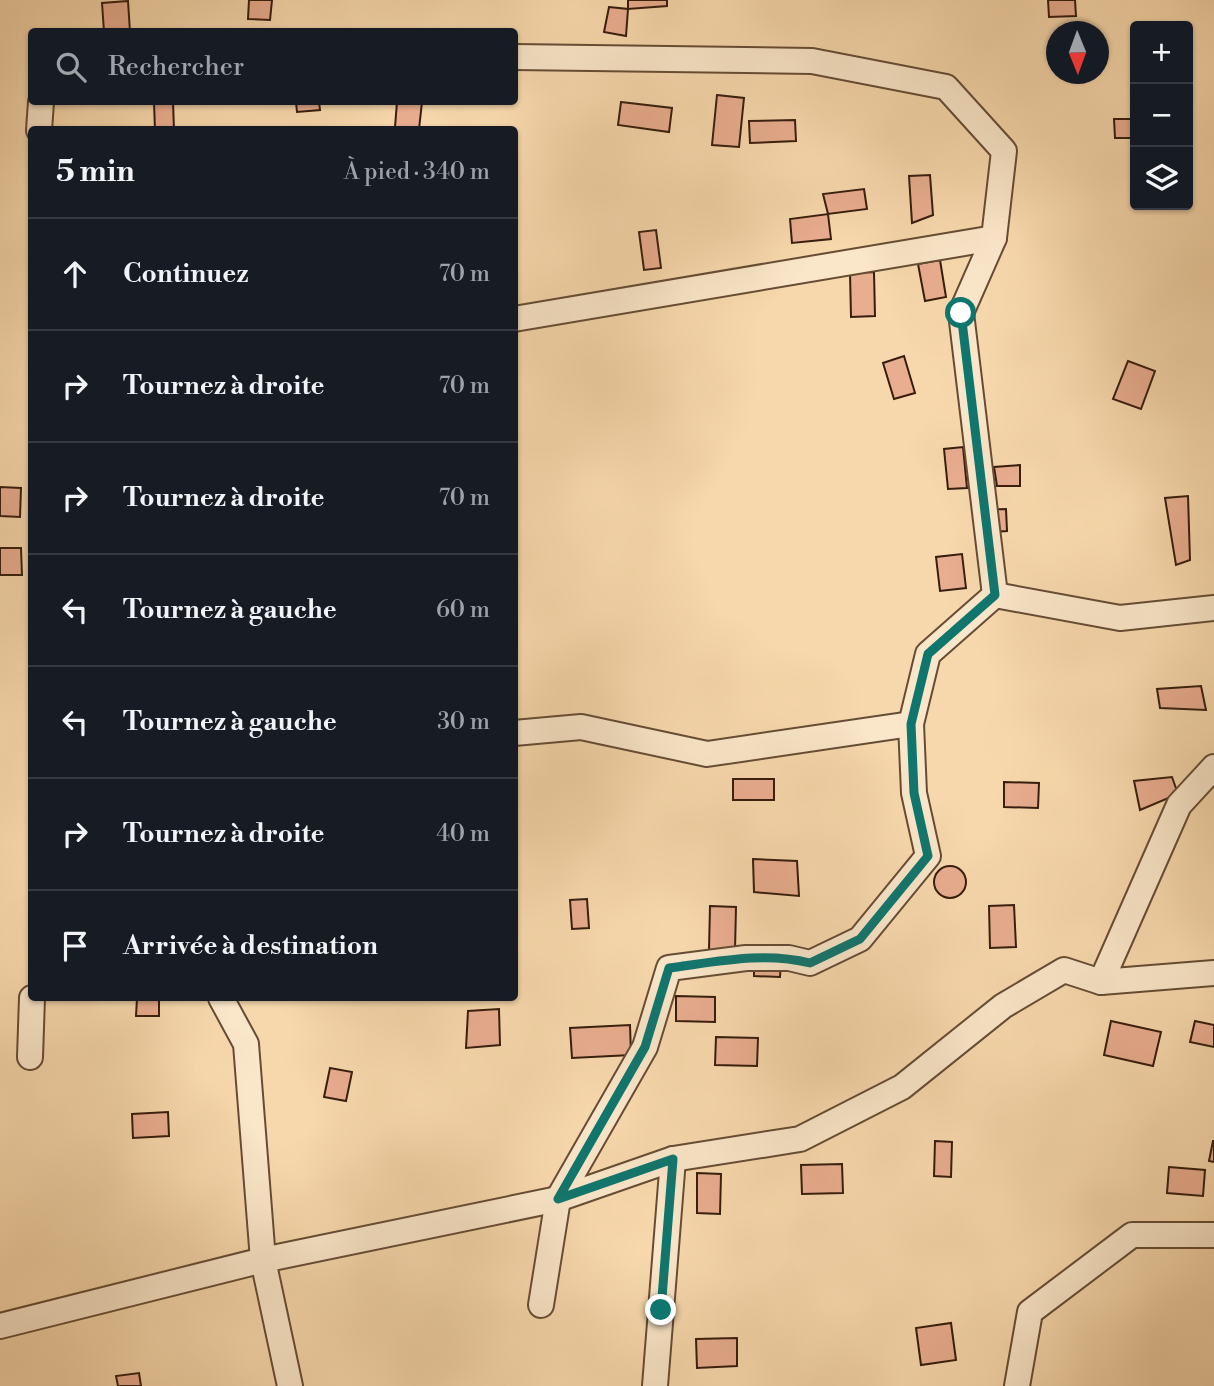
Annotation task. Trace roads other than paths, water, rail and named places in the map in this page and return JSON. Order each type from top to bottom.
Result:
[{"type":"street","points":[[518,57],[812,61],[946,87],[1004,151],[994,238],[961,313],[995,595]]},
{"type":"street","points":[[39,126],[41,105]]},
{"type":"street","points":[[518,318],[994,238]]},
{"type":"street","points":[[995,595],[1120,618],[1214,608]]},
{"type":"street","points":[[541,1305],[558,1199],[645,1047],[669,968],[747,958],[789,958],[810,963],[860,939],[928,856],[914,793],[911,724],[928,654],[995,595]]},
{"type":"street","points":[[518,733],[581,727],[707,754],[911,724]]},
{"type":"street","points":[[1101,982],[1179,805],[1214,767]]},
{"type":"street","points":[[0,1326],[263,1260],[558,1199],[673,1159],[800,1139],[902,1087],[1003,1006],[1064,970],[1101,982],[1214,973]]},
{"type":"street","points":[[30,1057],[32,1001]]},
{"type":"street","points":[[223,1001],[246,1044],[263,1260],[290,1386]]},
{"type":"street","points":[[655,1386],[673,1159]]},
{"type":"street","points":[[1017,1386],[1030,1312],[1132,1236],[1214,1235]]}]
